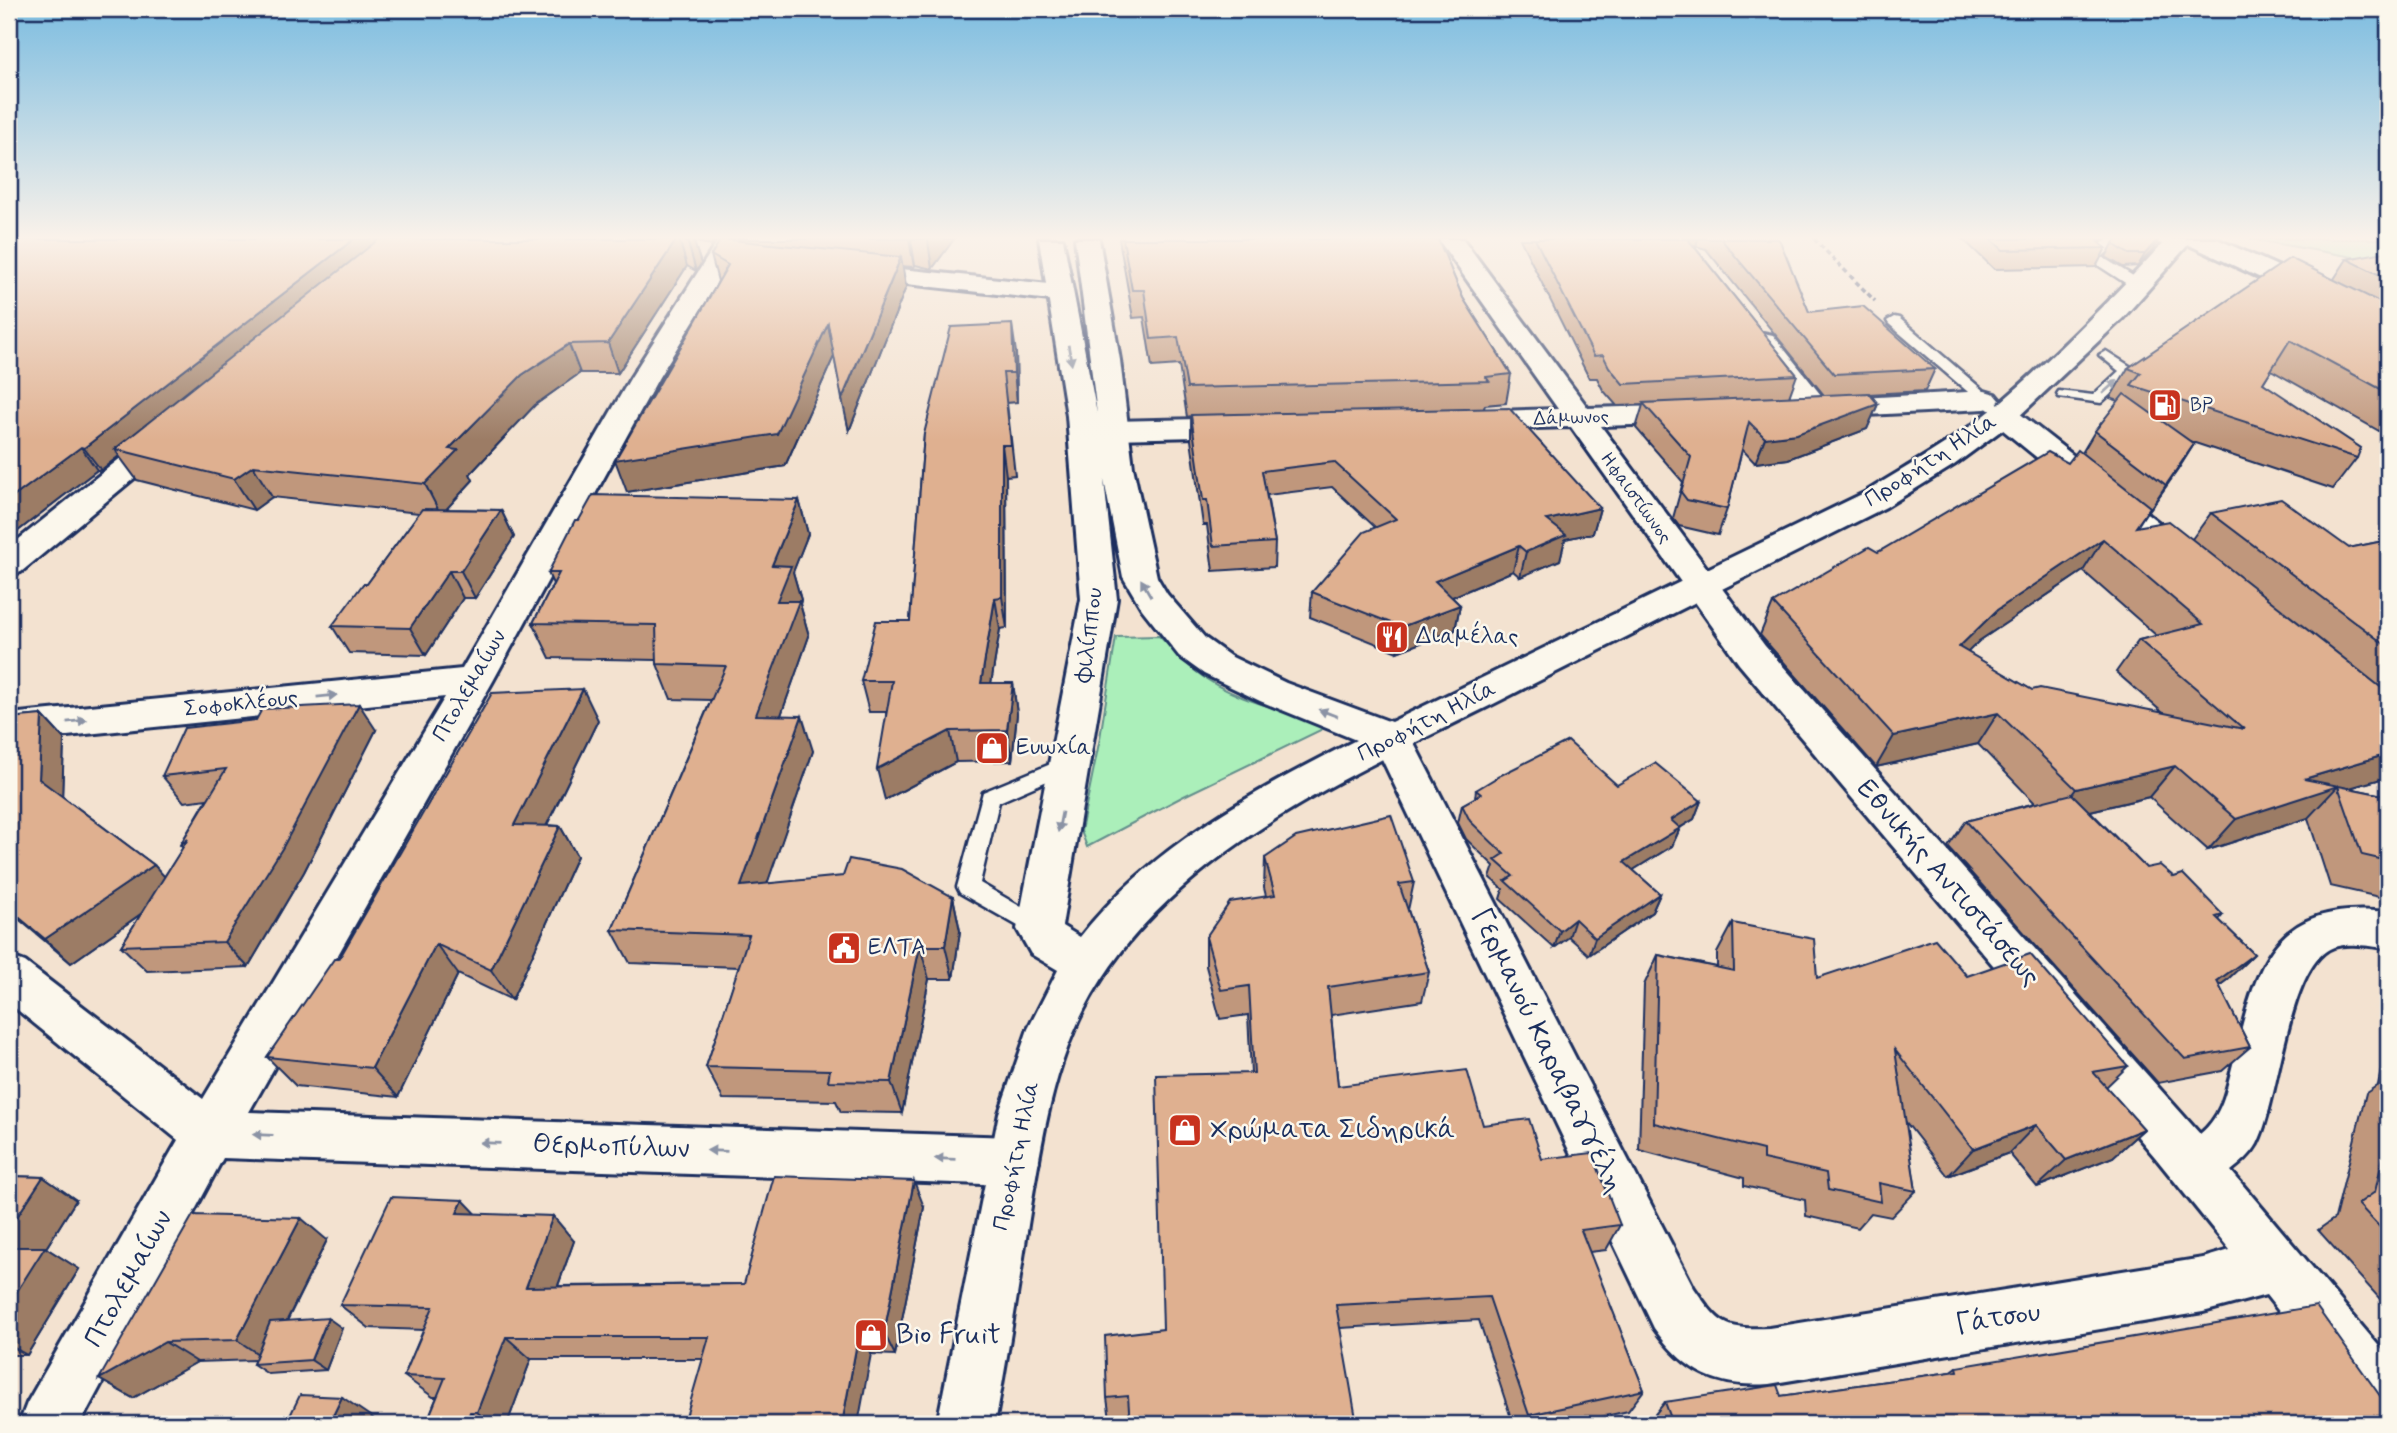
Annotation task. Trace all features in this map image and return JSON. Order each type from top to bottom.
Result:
[{"type":"street","name":"Πτολεμαίων","points":[[48,1424],[209,1133],[474,681],[645,377],[689,306]]},
{"type":"street","name":"Φιλίππου","points":[[1039,929],[1099,599],[1082,416],[1061,306]]},
{"type":"street","name":"Φιλίππου","points":[[1098,306],[1107,360],[1117,467],[1140,577],[1174,628],[1192,647],[1242,679],[1392,738]]},
{"type":"street","name":"Ηφαιστίωνος","points":[[1498,306],[1700,586]]},
{"type":"street","name":"Προφήτη Ηλία","points":[[966,1424],[1024,1104],[1038,1061],[1067,996],[1087,963],[1134,902],[1180,862],[1243,820],[1392,738],[1875,500],[1943,458],[1994,408],[2119,306]]},
{"type":"street","points":[[2338,306],[2388,332]]},
{"type":"street","points":[[1747,321],[1802,409],[1994,408],[2205,577]]},
{"type":"street","name":"Δάμωνος","points":[[1442,422],[1718,413]]},
{"type":"street","points":[[9,564],[188,419]]},
{"type":"street","points":[[1113,430],[1264,426]]},
{"type":"street","name":"Εθνικής Αντιστάσεως","points":[[1700,586],[1752,655],[1814,729],[2195,1166],[2388,1402]]},
{"type":"street","name":"Σοφοκλέους","points":[[9,728],[474,681]]},
{"type":"street","name":"Γερμανού Καραβαγγέλη","points":[[1392,738],[1674,1308],[1691,1334],[1717,1352]]},
{"type":"street","points":[[2195,1166],[2216,1152],[2235,1133],[2244,1116],[2270,1010],[2286,971],[2302,946],[2322,932],[2343,928],[2388,930]]},
{"type":"street","points":[[1039,929],[1047,941],[1087,963]]},
{"type":"street","points":[[9,976],[209,1133]]},
{"type":"street","name":"Θερμοπύλων","points":[[209,1133],[1013,1161]]},
{"type":"street","name":"Γάτσου","points":[[1717,1352],[1742,1358],[1836,1345],[2203,1285],[2277,1265]]},
{"type":"lane","points":[[1894,321],[1994,408]]},
{"type":"lane","points":[[2064,394],[2096,400],[2128,371],[2106,355]]},
{"type":"lane","points":[[1039,929],[968,887],[990,797],[1071,762]]},
{"type":"path","points":[[1879,306],[1894,321]]},
{"type":"green space","points":[[1159,636],[1194,670],[1225,690],[1260,704],[1331,725],[1182,797],[1087,847],[1081,831],[1100,738],[1116,637]]},
{"type":"building","points":[[9,306],[268,306],[84,448],[81,447],[9,500]]},
{"type":"building","points":[[295,306],[633,306],[608,343],[569,344],[522,375],[449,449],[458,450],[425,484],[253,466],[234,479],[115,449]]},
{"type":"building","points":[[704,306],[881,306],[842,399],[828,324],[777,434],[615,460]]},
{"type":"building","points":[[1146,306],[1468,306],[1511,374],[1486,377],[1489,381],[1187,388],[1178,337],[1151,339]]},
{"type":"building","points":[[1569,306],[1742,306],[1797,375],[1623,384],[1603,355],[1594,356]]},
{"type":"building","points":[[1777,306],[1806,306],[1809,312],[1863,306],[1935,369],[1834,374]]},
{"type":"building","points":[[2219,306],[2388,306],[2388,393],[2290,340],[2263,383],[2361,448],[2357,458],[2131,385],[2141,373],[2128,368]]},
{"type":"building","points":[[1012,324],[1014,373],[1003,373],[1011,445],[1002,445],[1002,597],[995,598],[981,683],[1013,683],[1007,730],[950,731],[877,769],[892,681],[861,681],[876,621],[910,621],[924,434],[951,327]]},
{"type":"building","points":[[1869,393],[1878,404],[1797,434],[1765,438],[1749,422],[1727,509],[1687,500],[1681,492],[1691,457],[1643,403]]},
{"type":"building","points":[[2124,394],[2194,444],[2166,485],[2095,431]]},
{"type":"building","points":[[1509,408],[1600,508],[1547,520],[1566,535],[1526,552],[1519,546],[1435,581],[1460,605],[1401,627],[1312,592],[1364,532],[1396,519],[1334,462],[1262,471],[1275,542],[1213,546],[1207,500],[1203,500],[1191,415]]},
{"type":"building","points":[[2078,450],[2150,507],[2136,527],[2169,521],[2388,693],[2388,754],[2304,779],[2388,796],[2388,861],[2362,855],[2338,786],[2236,819],[2175,766],[2076,789],[1998,713],[1894,736],[1773,603],[1869,547],[1878,552],[2048,452],[2068,463]],"holes":[[[2103,539],[2203,624],[2139,640],[2244,729],[2040,688],[2032,690],[1959,647],[1997,610]]]},
{"type":"building","points":[[593,495],[799,500],[772,565],[791,566],[777,601],[799,601],[756,715],[802,716],[741,886],[843,876],[849,859],[902,869],[953,897],[945,946],[920,946],[891,1082],[828,1081],[830,1070],[706,1067],[749,935],[612,930],[726,666],[657,664],[656,625],[533,623],[559,573],[548,573],[575,520],[579,520]]},
{"type":"building","points":[[2281,499],[2349,548],[2388,540],[2388,647],[2211,513]]},
{"type":"building","points":[[422,509],[501,510],[461,571],[449,571],[410,628],[332,626],[363,584],[367,584]]},
{"type":"building","points":[[583,689],[514,825],[560,826],[491,970],[436,944],[372,1068],[267,1057],[334,959],[339,959],[492,693]]},
{"type":"building","points":[[359,704],[283,847],[224,942],[121,946],[188,839],[180,845],[226,769],[162,776],[184,728],[256,720],[262,709]]},
{"type":"building","points":[[42,715],[39,779],[154,865],[45,939],[9,909],[9,718]]},
{"type":"building","points":[[1568,741],[1617,785],[1655,763],[1701,801],[1671,820],[1680,828],[1624,862],[1660,894],[1595,938],[1575,919],[1560,931],[1505,881],[1513,876],[1495,860],[1504,854],[1470,821],[1462,805],[1481,794],[1476,790]]},
{"type":"building","points":[[2072,794],[2146,868],[2160,865],[2174,877],[2183,874],[2223,915],[2216,917],[2254,954],[2217,981],[2250,1047],[2185,1059],[1966,821]]},
{"type":"building","points":[[1391,815],[1414,882],[1399,884],[1429,972],[1328,987],[1338,1086],[1467,1070],[1483,1125],[1529,1119],[1542,1159],[1592,1153],[1620,1225],[1581,1230],[1644,1390],[1529,1415],[1489,1297],[1336,1305],[1357,1424],[1130,1424],[1128,1396],[1107,1398],[1105,1336],[1163,1329],[1156,1075],[1254,1073],[1249,986],[1221,990],[1206,937],[1230,902],[1275,895],[1265,858],[1296,837]]},
{"type":"building","points":[[1733,923],[1814,939],[1817,978],[1935,939],[1967,976],[2030,954],[2128,1066],[2093,1072],[2144,1129],[2066,1160],[2036,1125],[1973,1149],[1895,1050],[1916,1191],[1879,1183],[1881,1202],[1828,1190],[1826,1173],[1763,1159],[1763,1150],[1654,1123],[1658,955],[1734,971]]},
{"type":"building","points":[[2388,1135],[2388,1236],[2358,1204],[2375,1192]]},
{"type":"building","points":[[9,1176],[43,1177],[9,1229]]},
{"type":"building","points":[[774,1176],[914,1181],[884,1333],[859,1332],[842,1424],[684,1424],[709,1337],[506,1337],[477,1412],[470,1412],[466,1424],[426,1424],[445,1378],[404,1376],[433,1307],[340,1305],[391,1197],[463,1200],[457,1213],[553,1216],[526,1287],[744,1284]]},
{"type":"building","points":[[193,1215],[301,1218],[237,1340],[165,1342],[99,1379]]},
{"type":"building","points":[[9,1247],[45,1247],[9,1304]]},
{"type":"building","points":[[2316,1306],[2388,1407],[2388,1424],[1673,1424],[1665,1402],[1777,1385],[1781,1396],[1958,1371],[1957,1367]]},
{"type":"building","points":[[328,1318],[311,1360],[253,1364],[270,1322]]},
{"type":"building","points":[[300,1395],[342,1397],[329,1424],[286,1424]]},
{"type":"place","name":"BP","points":[[2165,405]]},
{"type":"place","name":"Διαμέλας","points":[[1392,637]]},
{"type":"place","name":"Ευωχία","points":[[992,748]]},
{"type":"place","name":"ΕΛΤΑ","points":[[844,948]]},
{"type":"place","name":"Χρώματα Σιδηρικά","points":[[1185,1130]]},
{"type":"place","name":"Bio Fruit","points":[[871,1335]]}]
